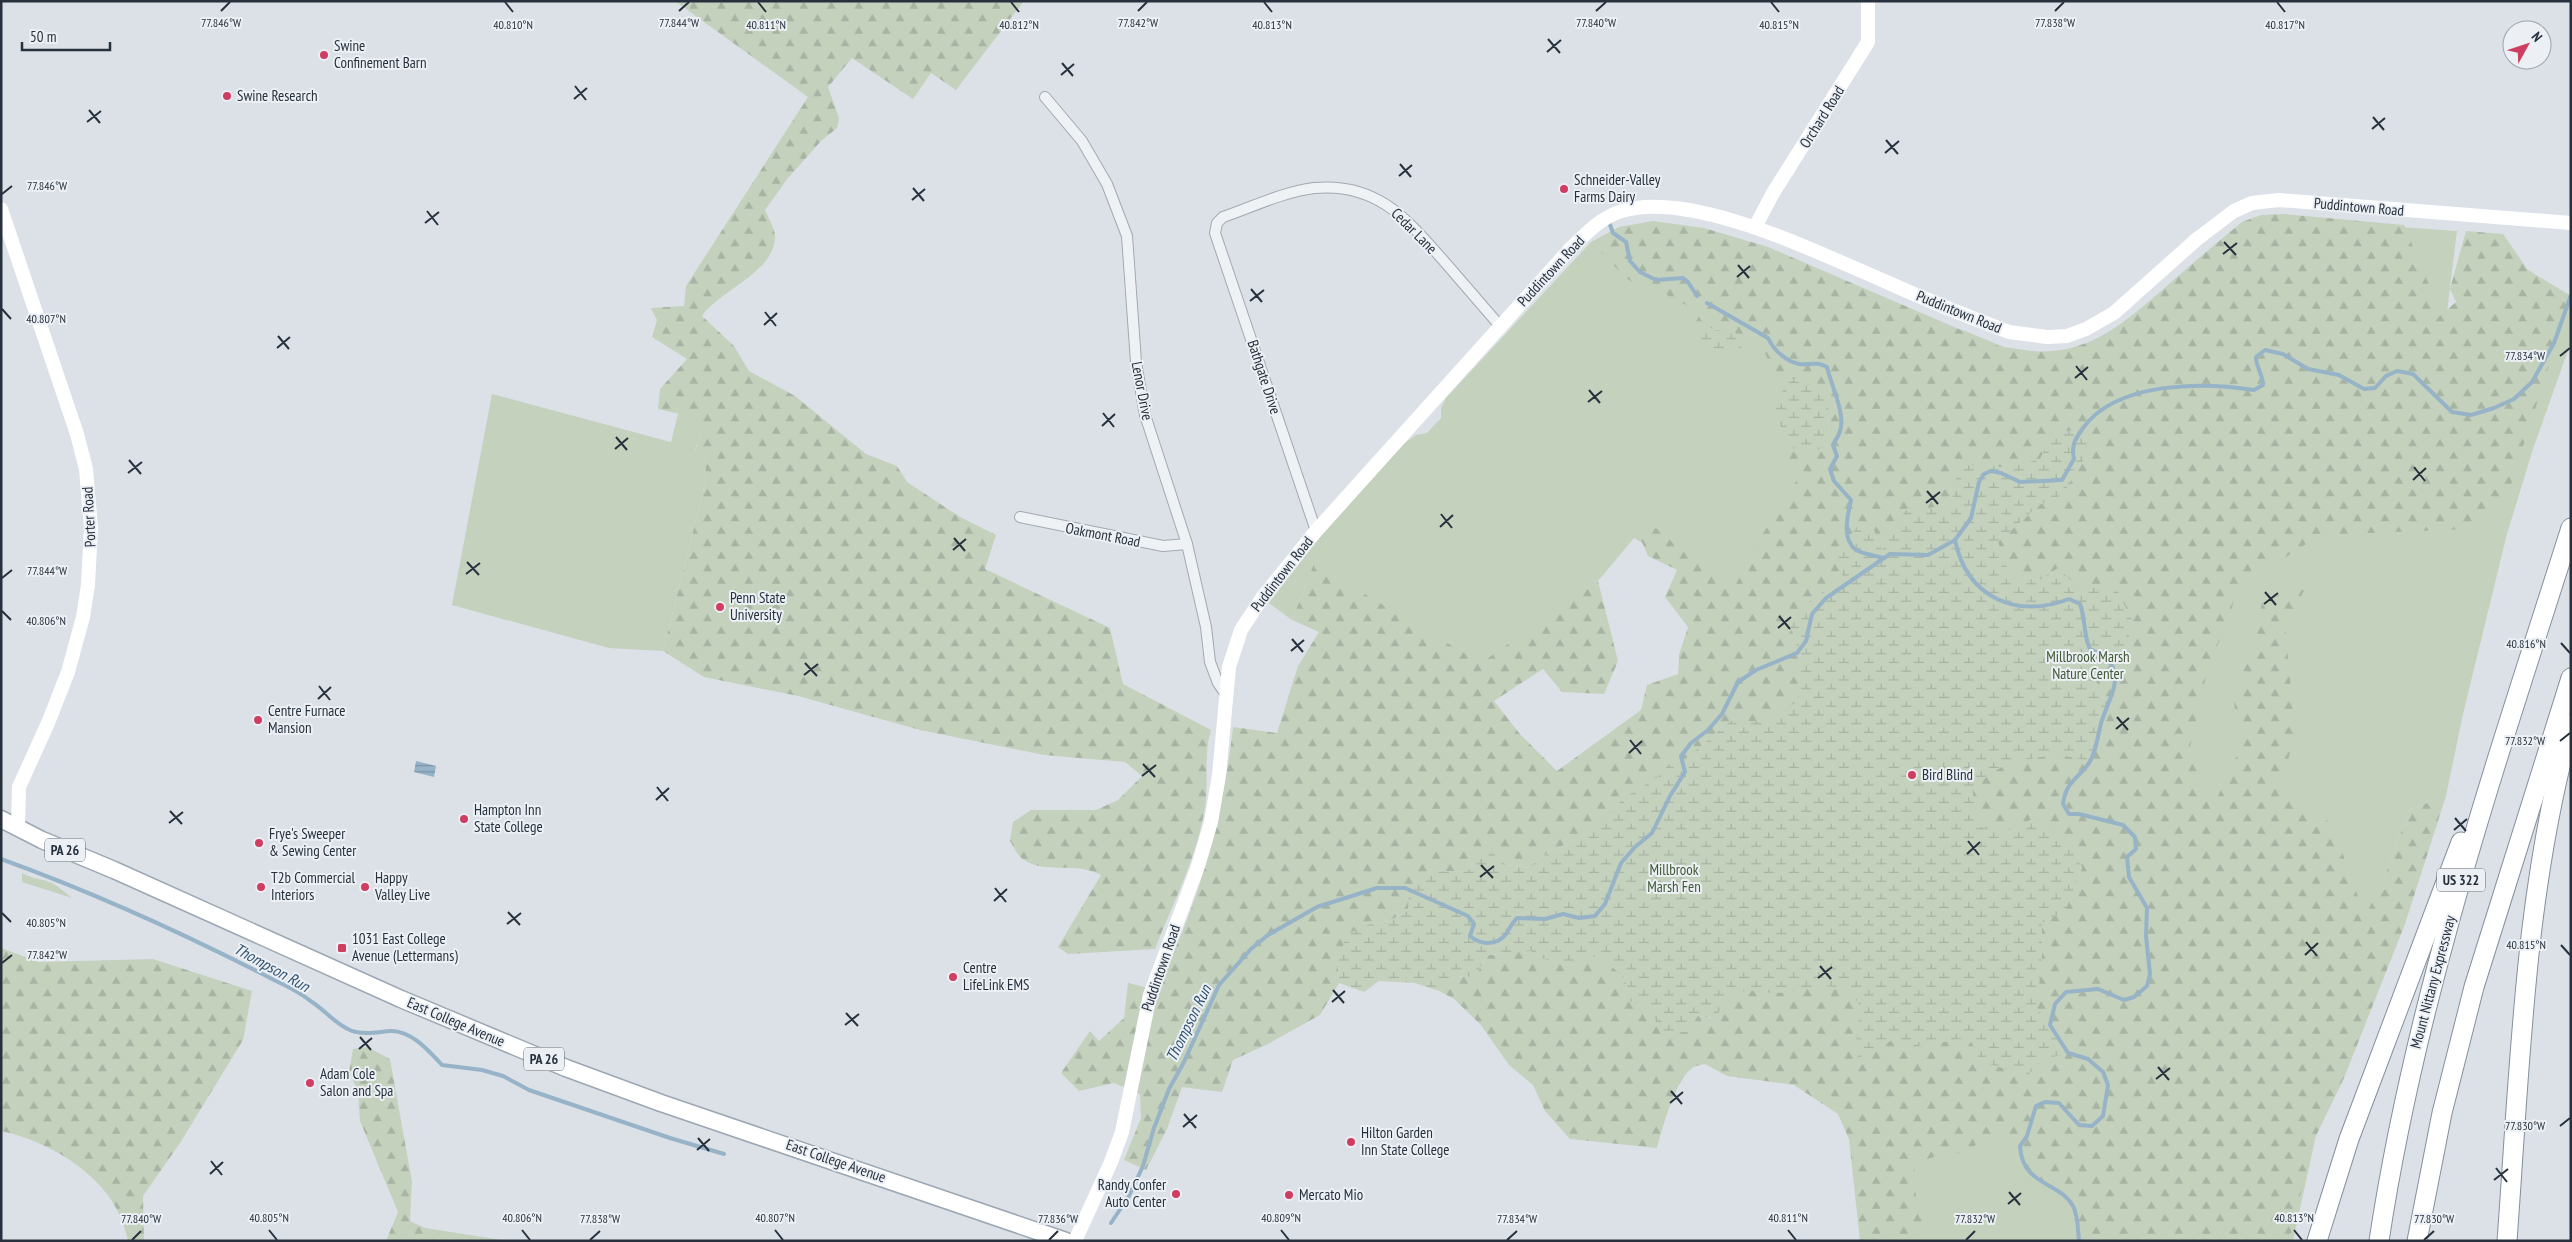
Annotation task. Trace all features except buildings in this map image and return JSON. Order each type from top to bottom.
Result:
[{"type":"highway","name":"Mount Nittany Expressway","points":[[2379,1241],[2405,1094],[2432,982],[2474,837],[2571,528]]},
{"type":"highway","points":[[2317,1241],[2349,1139],[2462,840],[2521,657],[2560,563]]},
{"type":"highway","name":"US 322","points":[[2417,1241],[2442,1113],[2474,987],[2571,678]]},
{"type":"highway","points":[[2507,1241],[2531,932],[2558,770],[2571,724]]},
{"type":"main road","name":"East College Avenue","points":[[1,819],[18,826],[42,840],[114,870],[400,999],[566,1068],[661,1103],[1066,1241]]},
{"type":"street","name":"Orchard Road","points":[[1755,227],[1773,193],[1865,47],[1869,31],[1868,1]]},
{"type":"street","name":"Lenor Drive","points":[[1045,97],[1082,141],[1116,203],[1127,236],[1136,362],[1146,415],[1187,544],[1206,627],[1210,662],[1218,682],[1227,696]]},
{"type":"street","name":"Cedar Lane","points":[[1217,223],[1223,217],[1312,188],[1339,188],[1364,193],[1388,204],[1408,220],[1500,326]]},
{"type":"street","name":"Puddintown Road","points":[[1075,1241],[1111,1162],[1122,1132],[1150,995],[1198,866],[1211,822],[1219,775],[1231,656],[1241,630],[1257,604],[1316,531],[1571,248],[1596,224],[1620,212],[1652,208],[1709,215],[1755,227],[2009,332],[2047,337],[2067,336],[2099,322],[2136,295],[2221,220],[2252,203],[2279,200],[2571,223]]},
{"type":"street","name":"Porter Road","points":[[1,209],[77,434],[86,469],[91,528],[88,585],[74,653],[48,723],[19,787],[18,826]]},
{"type":"street","name":"Bathgate Drive","points":[[1217,223],[1215,233],[1316,531]]},
{"type":"street","name":"Oakmont Road","points":[[1020,517],[1154,544],[1187,544]]},
{"type":"green space","points":[[675,1],[1024,1],[956,90],[931,73],[913,99],[852,58],[828,87],[839,118],[837,128],[822,140],[788,178],[765,210],[775,235],[773,248],[767,259],[746,280],[710,307],[702,316],[734,346],[749,371],[795,396],[866,454],[897,466],[907,482],[960,517],[996,535],[985,569],[1110,628],[1123,684],[1211,730],[1207,749],[1206,797],[1202,825],[1191,861],[1155,949],[1068,954],[1058,947],[1101,875],[1081,869],[1042,867],[1033,864],[1020,857],[1010,841],[1013,822],[1031,810],[1096,810],[1118,800],[1142,776],[1125,762],[1044,755],[920,730],[798,696],[704,677],[663,651],[706,480],[705,456],[695,451],[701,431],[684,415],[658,409],[660,389],[687,359],[652,337],[657,320],[651,308],[684,306],[686,286],[808,97]]},
{"type":"green space","points":[[2284,214],[2404,225],[2435,299],[2427,327],[2456,302],[2450,289],[2466,231],[2503,234],[2528,270],[2571,296],[2510,488],[2467,529],[2320,535],[2238,588],[2226,627],[2209,663],[2189,751],[2211,811],[2240,749],[2233,694],[2249,658],[2263,599],[2305,589],[2285,625],[2295,731],[2282,787],[2332,824],[2365,916],[2384,879],[2409,810],[2446,796],[2405,924],[2344,1078],[2314,1140],[2289,1241],[2079,1241],[2075,1210],[2067,1198],[2034,1177],[2022,1159],[2020,1146],[1999,1139],[1983,1141],[1963,1152],[1939,1155],[1914,1164],[1916,1196],[1931,1220],[1923,1241],[1860,1241],[1849,1139],[1838,1114],[1794,1085],[1727,1076],[1705,1064],[1700,1065],[1691,1069],[1680,1084],[1670,1106],[1657,1148],[1570,1139],[1545,1111],[1533,1085],[1509,1065],[1481,1025],[1454,999],[1439,991],[1455,976],[1475,977],[1487,955],[1531,951],[1541,958],[1566,966],[1591,955],[1615,968],[1629,986],[1699,1016],[1714,1018],[1731,997],[1744,991],[1773,993],[1819,986],[1830,986],[1840,989],[1850,994],[1860,1004],[1857,1030],[1858,1059],[1892,1040],[1922,1046],[1969,1037],[2044,1059],[2066,1055],[2036,1007],[2042,954],[2042,923],[2065,911],[2082,868],[2073,844],[2036,818],[1999,833],[1978,826],[1972,787],[2007,763],[2057,754],[2089,761],[2108,702],[2097,688],[2094,651],[2121,665],[2133,622],[2078,588],[2058,568],[2041,579],[2017,580],[2006,566],[1998,542],[2041,504],[2057,498],[2040,459],[2007,468],[1986,465],[1954,485],[1951,510],[1935,507],[1845,580],[1817,595],[1789,620],[1801,660],[1799,700],[1769,721],[1731,721],[1683,761],[1670,763],[1658,777],[1625,797],[1589,833],[1546,854],[1529,868],[1506,865],[1490,852],[1466,872],[1435,871],[1408,910],[1390,921],[1370,924],[1338,961],[1339,983],[1320,1015],[1266,1045],[1233,1060],[1222,1092],[1182,1087],[1167,1129],[1146,1170],[1124,1160],[1141,1118],[1140,1094],[1114,1083],[1079,1091],[1061,1073],[1090,1031],[1099,1041],[1124,1018],[1128,983],[1156,990],[1184,927],[1206,862],[1223,795],[1233,727],[1277,733],[1298,666],[1319,632],[1292,620],[1314,564],[1481,663],[1598,581],[1618,661],[1604,694],[1562,692],[1543,669],[1494,701],[1520,734],[1557,771],[1641,710],[1647,685],[1678,674],[1679,655],[1688,627],[1665,597],[1677,570],[1648,556],[1638,533],[1656,528],[1705,570],[1735,586],[1762,535],[1804,469],[1782,460],[1780,451],[1786,443],[1795,450],[1809,380],[1792,379],[1776,371],[1759,342],[1752,336],[1748,343],[1734,332],[1694,325],[1701,313],[1663,293],[1645,290],[1626,278],[1591,242],[1619,227],[1653,221],[1704,228],[1768,247],[2003,348],[2051,351],[2071,348],[2089,342],[2124,322],[2242,222],[2261,215]]},
{"type":"green space","name":"Millbrook Marsh Nature Center","points":[[2258,217],[2457,231],[2420,531],[2554,343],[2571,296],[2571,342],[2533,449],[2507,534],[2463,714],[2446,796],[2409,810],[2384,879],[2365,917],[2364,914],[2293,1241],[1867,1241],[1835,1036],[1489,982],[1626,756],[1760,609],[1634,538],[1598,581],[1563,606],[1474,691],[1306,584],[1292,620],[1269,603],[1314,544],[1402,445],[1416,435],[1427,433],[1441,418],[1441,408],[1446,398],[1591,242],[1596,246],[1965,331],[2004,347],[2051,354],[2092,348]]},
{"type":"green space","points":[[1718,330],[1738,336],[1742,347],[1729,352],[1718,352],[1706,347],[1696,338],[1696,333]]},
{"type":"green space","points":[[1788,379],[1809,380],[1829,402],[1825,448],[1812,450],[1794,449],[1785,439],[1775,409]]},
{"type":"green space","points":[[492,394],[671,442],[678,414],[684,414],[701,431],[695,450],[705,456],[706,480],[663,651],[609,648],[452,605]]},
{"type":"green space","name":"Millbrook Marsh Fen","points":[[2089,430],[2083,461],[2066,489],[2057,498],[2040,504],[1998,542],[2006,566],[2017,580],[2041,579],[2059,568],[2078,588],[2116,588],[2133,622],[2121,666],[2094,652],[2097,688],[2108,702],[2089,761],[2057,754],[2007,763],[1972,787],[1978,826],[1999,833],[2036,818],[2073,844],[2082,868],[2065,911],[2042,923],[2042,954],[2037,1007],[2066,1054],[2044,1059],[2027,1076],[1980,1061],[1969,1037],[1922,1046],[1892,1040],[1858,1060],[1857,1029],[1860,1006],[1850,994],[1830,986],[1772,993],[1743,991],[1731,997],[1714,1018],[1698,1016],[1687,1032],[1661,1033],[1650,1008],[1630,1001],[1627,984],[1618,972],[1591,955],[1566,966],[1541,958],[1531,951],[1487,955],[1475,977],[1455,976],[1439,991],[1415,983],[1379,981],[1364,992],[1339,983],[1338,961],[1347,934],[1370,924],[1390,921],[1408,910],[1409,892],[1435,871],[1466,872],[1490,851],[1506,865],[1529,868],[1546,854],[1589,833],[1625,797],[1658,777],[1670,763],[1683,761],[1731,721],[1769,721],[1798,701],[1801,660],[1789,620],[1817,595],[1845,580],[1833,559],[1859,524],[1872,525],[1882,550],[1905,511],[1935,507],[1951,510],[1954,485],[1961,465],[1986,465],[2007,468],[2040,459],[2053,431]]},
{"type":"green space","points":[[22,873],[52,883],[72,898],[22,882]]},
{"type":"green space","points":[[1,948],[39,962],[153,959],[252,991],[243,1040],[180,1143],[143,1196],[144,1241],[128,1241],[122,1220],[112,1201],[98,1183],[81,1168],[43,1145],[1,1131]]},
{"type":"green space","points":[[367,1047],[390,1059],[412,1182],[410,1221],[453,1241],[386,1241],[398,1212],[360,1121],[358,1091],[349,1072],[353,1049]]},
{"type":"green space","points":[[425,1228],[508,1241],[414,1241]]},
{"type":"water","points":[[416,761],[436,766],[434,777],[414,772]]},
{"type":"waterway","points":[[1609,222],[1613,233],[1626,242],[1630,261],[1640,272],[1656,280],[1683,278],[1697,296]]},
{"type":"waterway","points":[[2079,1241],[2077,1218],[2073,1206],[2067,1198],[2042,1182],[2027,1169],[2022,1159],[2020,1146],[2027,1136],[2036,1106],[2045,1102],[2059,1103],[2079,1125],[2092,1126],[2103,1116],[2108,1085],[2103,1072],[2088,1059],[2068,1053],[2050,1025],[2055,1004],[2066,992],[2098,989],[2124,1000],[2134,997],[2147,986],[2150,974],[2146,936],[2147,908],[2129,877],[2127,857],[2136,849],[2135,837],[2123,825],[2079,814],[2069,814],[2063,804],[2069,785],[2085,769],[2093,754],[2101,723],[2113,691],[2115,672],[2111,664],[2103,656],[2090,649],[2086,638],[2080,604],[2069,599],[2049,605],[2013,604],[1997,599],[1982,589],[1970,576],[1961,560],[1955,540],[1971,518],[1979,482],[1984,474],[1991,471],[2001,473],[2020,482],[2062,480],[2074,459],[2073,446],[2076,439],[2083,428],[2098,413],[2117,401],[2139,393],[2162,388],[2211,386],[2254,390],[2263,385],[2256,357],[2265,350],[2283,354],[2308,369],[2339,375],[2364,389],[2375,388],[2386,376],[2397,371],[2413,374],[2452,412],[2471,415],[2494,408],[2514,399],[2532,382],[2554,343],[2571,295]]},
{"type":"waterway","points":[[1707,303],[1768,338],[1776,350],[1789,360],[1799,364],[1816,364],[1827,367],[1841,417],[1839,433],[1833,445],[1837,456],[1830,469],[1834,481],[1851,500],[1848,512],[1848,540],[1856,550],[1884,558]]},
{"type":"waterway","name":"Thompson Run","points":[[1111,1223],[1129,1196],[1143,1166],[1154,1128],[1169,1089],[1184,1062],[1219,985],[1251,949],[1268,935],[1317,907],[1377,888],[1405,888],[1468,916],[1474,924],[1470,936],[1488,943],[1502,938],[1517,918],[1545,919],[1563,914],[1579,918],[1595,916],[1605,904],[1621,863],[1635,847],[1652,833],[1670,796],[1685,772],[1681,756],[1691,743],[1708,730],[1722,714],[1738,682],[1756,670],[1797,653],[1806,641],[1812,614],[1826,598],[1890,554],[1928,555],[1955,540]]},
{"type":"waterway","name":"Thompson Run","points":[[1,859],[106,900],[209,947],[295,990],[341,1025],[352,1031],[366,1033],[390,1031],[405,1034],[419,1042],[442,1065],[482,1070],[503,1076],[529,1090],[670,1138],[724,1154]]},
{"type":"place","name":"Swine Confinement Barn","points":[[324,55]]},
{"type":"place","name":"Swine Research","points":[[227,96]]},
{"type":"place","name":"Schneider-Valley Farms Dairy","points":[[1564,189]]},
{"type":"place","name":"Penn State University","points":[[720,607]]},
{"type":"place","name":"Centre Furnace Mansion","points":[[258,720]]},
{"type":"place","name":"Bird Blind","points":[[1912,775]]},
{"type":"place","name":"Hampton Inn State College","points":[[464,819]]},
{"type":"place","name":"Frye's Sweeper & Sewing Center","points":[[259,843]]},
{"type":"place","name":"T2b Commercial Interiors","points":[[261,887]]},
{"type":"place","name":"Happy Valley Live","points":[[365,887]]},
{"type":"place","name":"1031 East College Avenue (Lettermans)","points":[[342,948]]},
{"type":"place","name":"Centre LifeLink EMS","points":[[953,977]]},
{"type":"place","name":"Adam Cole Salon and Spa","points":[[310,1083]]},
{"type":"place","name":"Hilton Garden Inn State College","points":[[1351,1142]]},
{"type":"place","name":"Randy Confer Auto Center","points":[[1176,1194]]},
{"type":"place","name":"Mercato Mio","points":[[1289,1195]]}]
